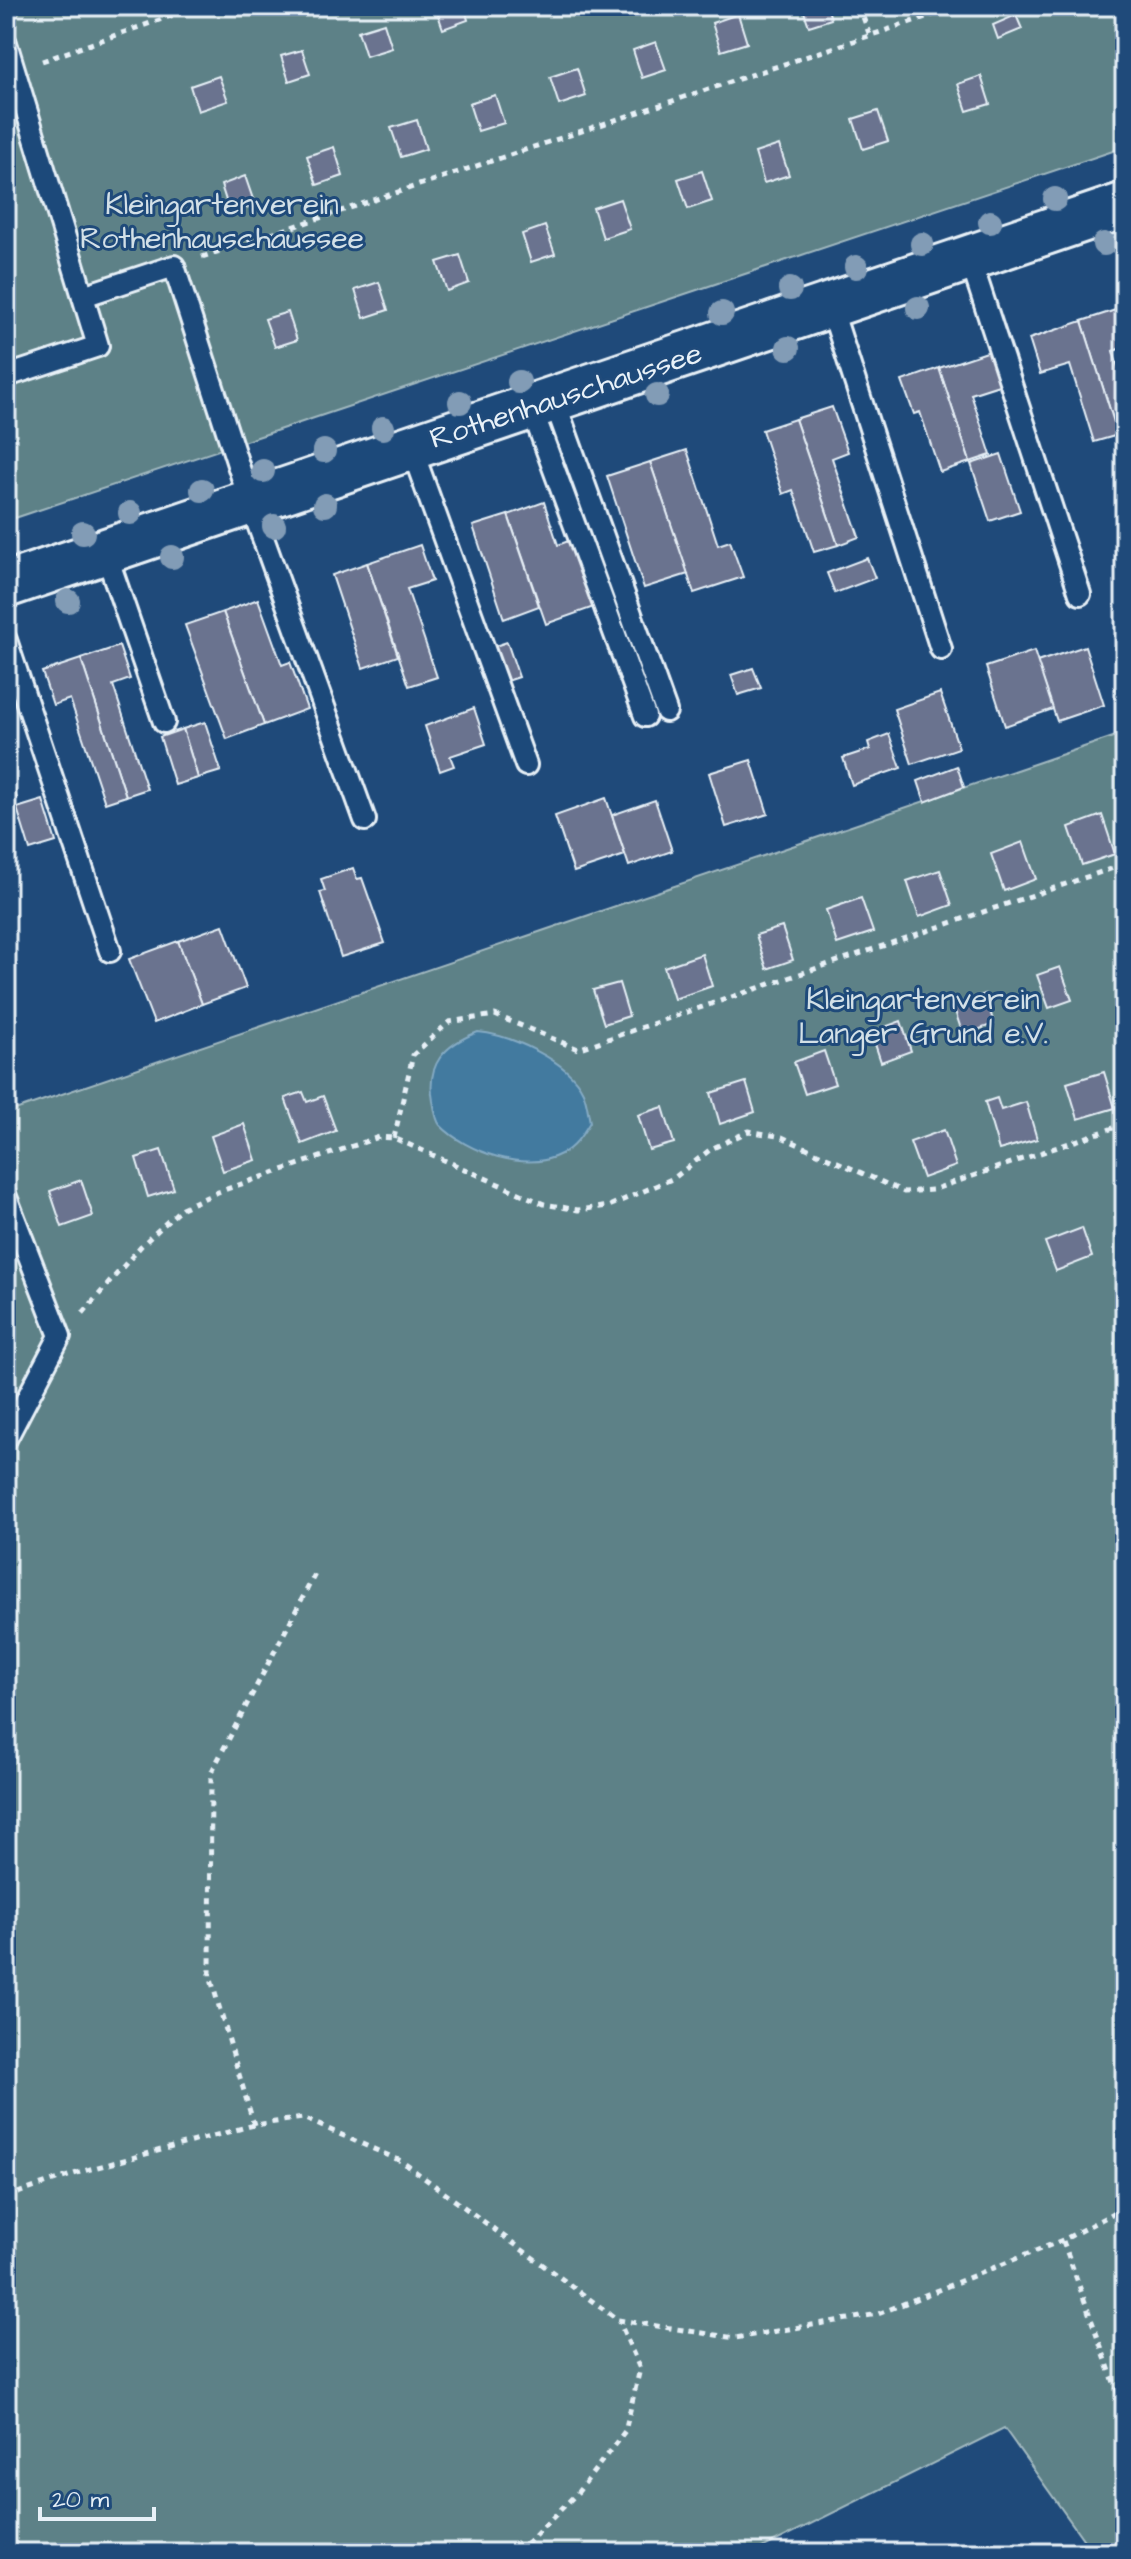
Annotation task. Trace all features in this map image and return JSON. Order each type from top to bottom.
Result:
[{"type":"main road","name":"Rothenhauschaussee","points":[[6,585],[1125,205]]},
{"type":"lane","points":[[6,43],[98,346],[7,376],[6,372]]},
{"type":"lane","points":[[970,259],[1080,594]]},
{"type":"lane","points":[[83,296],[174,266],[250,502],[365,820]]},
{"type":"lane","points":[[831,307],[941,649]]},
{"type":"lane","points":[[543,404],[666,711]]},
{"type":"lane","points":[[543,404],[645,716]]},
{"type":"lane","points":[[411,447],[526,765]]},
{"type":"lane","points":[[105,551],[164,722]]},
{"type":"lane","points":[[6,640],[110,951]]},
{"type":"lane","points":[[6,1197],[60,1336],[6,1439]]},
{"type":"path","points":[[14,70],[199,6]]},
{"type":"path","points":[[859,6],[870,36]]},
{"type":"path","points":[[174,266],[959,6]]},
{"type":"path","points":[[394,1138],[413,1055],[449,1022],[495,1015],[578,1049],[1125,864]]},
{"type":"path","points":[[60,1336],[141,1246],[182,1208],[357,1142],[379,1137],[394,1138],[544,1204],[578,1210],[609,1206],[674,1178],[711,1149],[749,1131],[782,1137],[904,1192],[932,1190],[1125,1124]]},
{"type":"path","points":[[254,2125],[210,1976],[211,1773],[315,1574]]},
{"type":"path","points":[[6,2197],[83,2171],[254,2125],[303,2118],[401,2161],[618,2320],[735,2338],[863,2316],[1063,2240],[1125,2207]]},
{"type":"path","points":[[1063,2240],[1125,2413]]},
{"type":"path","points":[[518,2553],[578,2492],[625,2431],[640,2369],[618,2320]]},
{"type":"green space","name":"Kleingartenverein Rothenhauschaussee","points":[[6,6],[1125,6],[1125,147],[6,521]]},
{"type":"green space","name":"Kleingartenverein Langer Grund e.V.","points":[[1125,733],[1125,2553],[1093,2553],[1004,2428],[752,2553],[6,2553],[6,1113]]},
{"type":"water","points":[[478,1032],[506,1038],[537,1051],[575,1080],[584,1096],[590,1122],[570,1148],[547,1159],[531,1161],[497,1157],[465,1144],[440,1125],[435,1114],[432,1088],[435,1066],[447,1050]]},
{"type":"building","points":[[435,6],[464,6],[468,20],[443,29]]},
{"type":"building","points":[[802,6],[827,6],[831,19],[809,26]]},
{"type":"building","points":[[738,14],[747,43],[721,51],[712,23]]},
{"type":"building","points":[[1016,15],[1022,29],[998,39],[993,25]]},
{"type":"building","points":[[384,23],[392,48],[366,56],[358,31]]},
{"type":"building","points":[[1125,39],[1125,70],[1123,71],[1114,42]]},
{"type":"building","points":[[656,42],[666,70],[642,78],[633,50]]},
{"type":"building","points":[[302,50],[310,74],[289,81],[281,56]]},
{"type":"building","points":[[577,68],[586,96],[559,105],[550,77]]},
{"type":"building","points":[[219,76],[228,101],[198,111],[190,86]]},
{"type":"building","points":[[981,76],[990,104],[967,111],[958,84]]},
{"type":"building","points":[[495,95],[504,123],[478,131],[469,103]]},
{"type":"building","points":[[878,111],[888,141],[863,149],[853,119]]},
{"type":"building","points":[[417,120],[426,149],[401,157],[391,128]]},
{"type":"building","points":[[779,145],[789,175],[764,183],[755,153]]},
{"type":"building","points":[[334,147],[343,176],[317,185],[307,156]]},
{"type":"building","points":[[702,171],[712,201],[688,209],[678,179]]},
{"type":"building","points":[[245,176],[255,205],[230,213],[221,185]]},
{"type":"building","points":[[620,199],[630,229],[603,238],[593,208]]},
{"type":"building","points":[[545,226],[555,254],[531,262],[522,234]]},
{"type":"building","points":[[460,255],[469,283],[447,291],[437,262]]},
{"type":"building","points":[[379,282],[388,310],[364,318],[355,290]]},
{"type":"building","points":[[1125,307],[1125,347],[1113,351],[1125,390],[1125,432],[1118,435],[1082,321]]},
{"type":"building","points":[[288,312],[297,340],[275,347],[265,319]]},
{"type":"building","points":[[1082,321],[1118,435],[1094,442],[1070,365],[1040,374],[1029,339]]},
{"type":"building","points":[[993,350],[1005,383],[971,394],[991,455],[970,462],[939,368]]},
{"type":"building","points":[[939,368],[970,462],[940,472],[920,412],[914,414],[902,381]]},
{"type":"building","points":[[832,407],[848,452],[832,458],[859,537],[838,545],[795,419]]},
{"type":"building","points":[[795,419],[838,545],[814,552],[793,490],[783,494],[762,430]]},
{"type":"building","points":[[687,450],[718,545],[730,541],[743,577],[694,593],[650,462]]},
{"type":"building","points":[[1001,454],[1020,511],[990,521],[971,464]]},
{"type":"building","points":[[650,462],[688,574],[644,588],[607,476]]},
{"type":"building","points":[[544,502],[558,545],[571,540],[594,607],[546,624],[508,515]]},
{"type":"building","points":[[508,515],[539,606],[504,619],[473,526]]},
{"type":"building","points":[[420,545],[432,581],[407,589],[437,677],[409,686],[367,563]]},
{"type":"building","points":[[867,558],[875,578],[835,593],[827,573]]},
{"type":"building","points":[[367,563],[398,656],[363,668],[332,575]]},
{"type":"building","points":[[258,599],[282,665],[290,662],[307,709],[264,725],[223,612]]},
{"type":"building","points":[[223,612],[264,725],[227,739],[185,625]]},
{"type":"building","points":[[507,642],[519,677],[501,683],[489,648]]},
{"type":"building","points":[[119,646],[130,679],[113,685],[147,789],[126,796],[81,659]]},
{"type":"building","points":[[1085,646],[1104,705],[1057,721],[1037,662]]},
{"type":"building","points":[[1034,651],[1053,709],[1005,726],[986,667]]},
{"type":"building","points":[[81,659],[126,796],[105,803],[70,699],[53,705],[42,672]]},
{"type":"building","points":[[753,668],[761,688],[738,695],[731,675]]},
{"type":"building","points":[[940,693],[959,748],[912,764],[894,709]]},
{"type":"building","points":[[474,708],[486,744],[450,756],[454,766],[440,771],[425,726]]},
{"type":"building","points":[[205,722],[221,771],[198,778],[183,729]]},
{"type":"building","points":[[183,729],[198,778],[175,785],[160,737]]},
{"type":"building","points":[[889,734],[901,768],[852,785],[843,758],[870,749],[868,742]]},
{"type":"building","points":[[751,760],[768,814],[726,827],[709,773]]},
{"type":"building","points":[[6,765],[17,799],[6,803]]},
{"type":"building","points":[[957,766],[964,787],[925,802],[918,781]]},
{"type":"building","points":[[606,798],[625,855],[574,872],[555,816]]},
{"type":"building","points":[[43,800],[56,842],[30,850],[17,808]]},
{"type":"building","points":[[655,800],[672,851],[629,866],[612,815]]},
{"type":"building","points":[[1102,815],[1115,854],[1082,865],[1069,827]]},
{"type":"building","points":[[1023,842],[1036,879],[1004,891],[991,854]]},
{"type":"building","points":[[353,868],[357,879],[362,878],[385,943],[341,957],[320,892],[325,891],[321,879]]},
{"type":"building","points":[[940,870],[952,905],[919,917],[907,881]]},
{"type":"building","points":[[861,898],[873,932],[837,944],[826,910]]},
{"type":"building","points":[[223,925],[246,988],[202,1004],[178,941]]},
{"type":"building","points":[[782,927],[793,960],[767,969],[756,935]]},
{"type":"building","points":[[178,941],[202,1004],[154,1023],[129,959]]},
{"type":"building","points":[[1125,946],[1125,968],[1118,948]]},
{"type":"building","points":[[702,954],[712,986],[674,999],[664,967]]},
{"type":"building","points":[[1060,967],[1072,1000],[1049,1008],[1037,975]]},
{"type":"building","points":[[619,983],[629,1016],[604,1024],[593,990]]},
{"type":"building","points":[[985,994],[994,1024],[963,1035],[953,1005]]},
{"type":"building","points":[[901,1021],[911,1051],[881,1062],[871,1032]]},
{"type":"building","points":[[824,1051],[835,1084],[805,1094],[794,1062]]},
{"type":"building","points":[[1104,1072],[1115,1108],[1078,1119],[1067,1083]]},
{"type":"building","points":[[746,1082],[755,1112],[720,1124],[711,1093]]},
{"type":"building","points":[[303,1092],[307,1102],[323,1096],[336,1131],[302,1144],[285,1098]]},
{"type":"building","points":[[997,1098],[1001,1110],[1026,1102],[1037,1139],[999,1150],[985,1102]]},
{"type":"building","points":[[663,1107],[674,1143],[649,1150],[638,1115]]},
{"type":"building","points":[[244,1124],[256,1160],[223,1171],[211,1136]]},
{"type":"building","points":[[944,1130],[956,1166],[923,1178],[910,1142]]},
{"type":"building","points":[[161,1150],[174,1189],[148,1197],[136,1158]]},
{"type":"building","points":[[81,1180],[93,1216],[62,1227],[50,1191]]},
{"type":"building","points":[[1125,1214],[1125,1245],[1115,1218]]},
{"type":"building","points":[[1082,1228],[1092,1257],[1056,1271],[1045,1242]]}]
